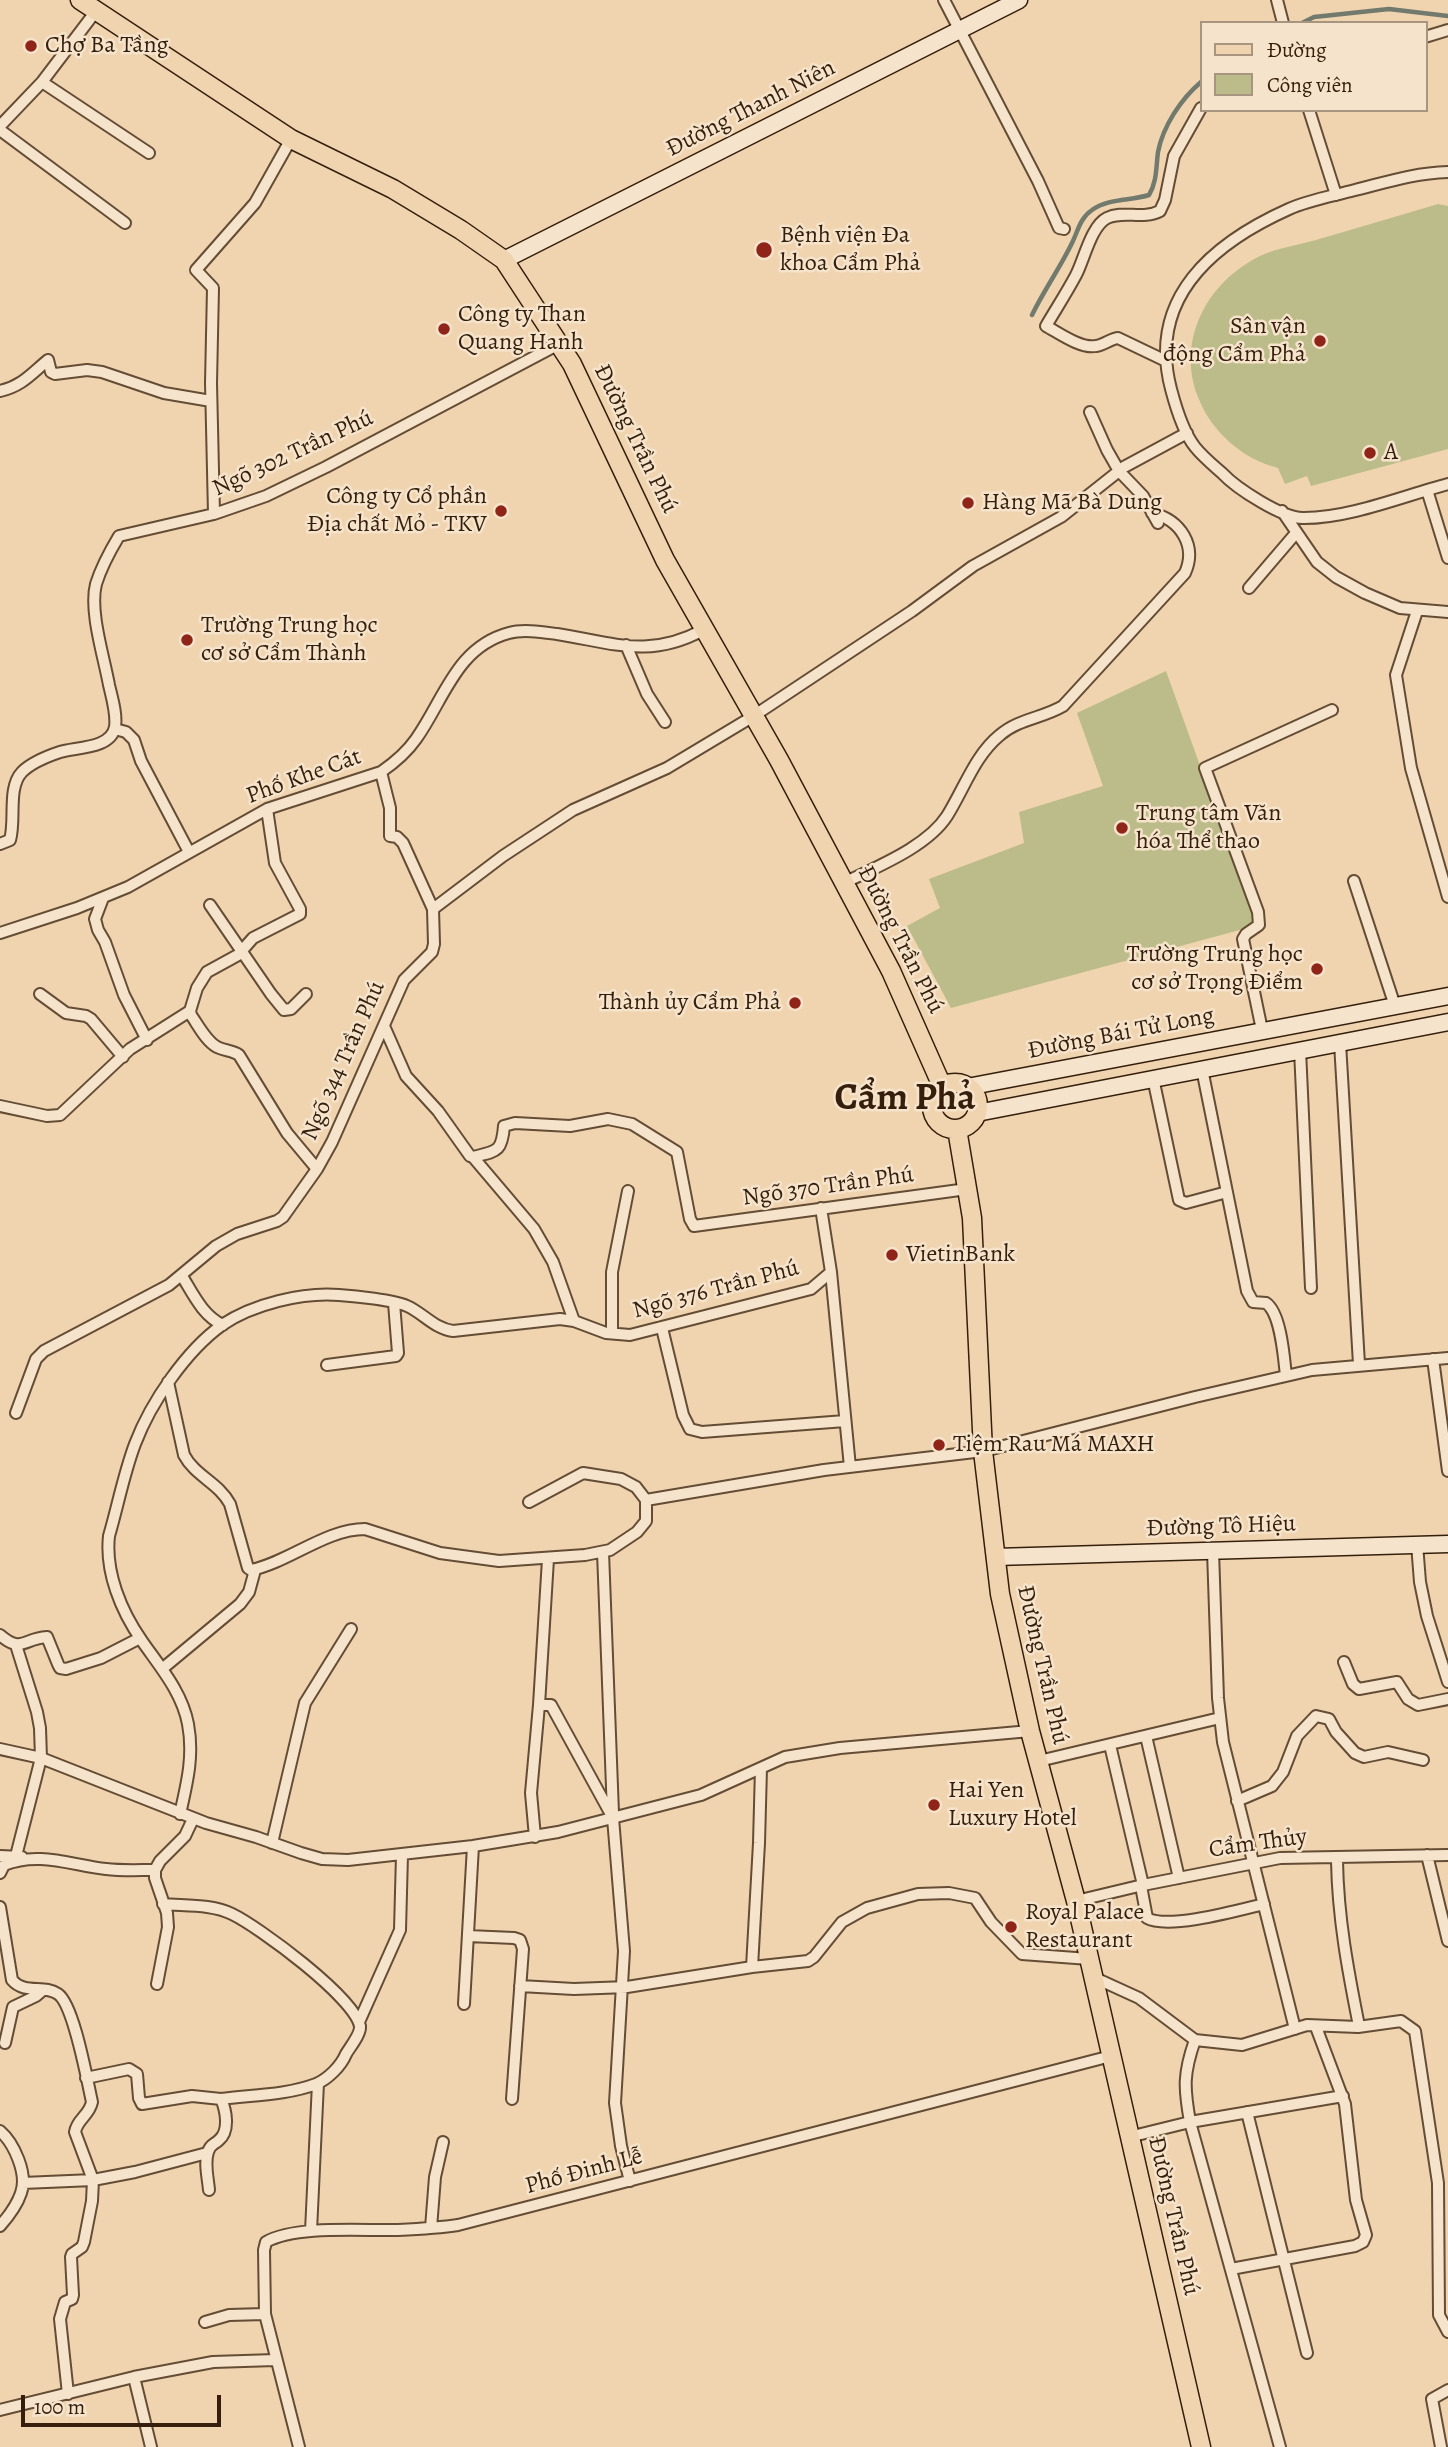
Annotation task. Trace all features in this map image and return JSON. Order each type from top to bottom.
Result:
[{"type":"main road","name":"Đường Trần Phú","points":[[88,5],[290,139],[393,189],[461,230],[504,260],[557,345],[572,364],[665,560],[752,717],[779,760],[891,971],[943,1086]]},
{"type":"main road","points":[[951,1083],[967,1087],[976,1097],[977,1113],[968,1125],[957,1129],[946,1128],[940,1124],[932,1110],[936,1092],[951,1083]]},
{"type":"main road","name":"Đường Trần Phú","points":[[957,1129],[972,1218],[983,1451],[1000,1594],[1030,1731],[1076,1901],[1201,2447]]},
{"type":"street","points":[[944,0],[1038,181],[1059,228],[1064,229]]},
{"type":"street","name":"Đường Thanh Niên","points":[[504,260],[1019,0]]},
{"type":"street","points":[[1277,0],[1282,21]]},
{"type":"street","points":[[88,5],[42,82],[0,128],[125,223]]},
{"type":"street","points":[[1427,36],[1448,30]]},
{"type":"street","points":[[42,82],[149,153]]},
{"type":"street","points":[[1166,361],[1118,338],[1088,347],[1046,326],[1077,274],[1087,247],[1104,220],[1116,216],[1145,216],[1160,211],[1165,200],[1174,156],[1200,110]]},
{"type":"street","points":[[1310,112],[1336,195]]},
{"type":"street","points":[[214,514],[211,401],[213,288],[196,270],[256,202],[290,139]]},
{"type":"street","points":[[1448,172],[1421,173],[1291,208],[1238,236],[1206,262],[1184,287],[1171,313],[1165,341],[1175,406],[1195,447],[1232,484],[1282,512],[1301,519],[1344,513],[1448,484]]},
{"type":"street","name":"Ngõ 302 Trần Phú","points":[[115,729],[114,709],[94,607],[95,586],[119,536],[214,514],[266,495],[326,467],[557,345]]},
{"type":"street","points":[[0,391],[26,381],[48,360],[51,372],[55,374],[87,370],[102,372],[164,393],[211,401]]},
{"type":"street","points":[[844,883],[884,863],[935,830],[946,818],[986,748],[1015,725],[1054,712],[1063,706],[1185,573],[1190,562],[1190,551],[1183,535],[1167,518],[1155,518],[1143,496],[1119,471],[1090,412]]},
{"type":"street","points":[[381,772],[390,808],[390,836],[397,837],[403,843],[433,909],[503,856],[573,810],[667,768],[752,717],[912,611],[973,566],[1061,517],[1119,471],[1187,433]]},
{"type":"street","points":[[1427,490],[1448,558]]},
{"type":"street","points":[[1282,512],[1317,562],[1336,577],[1400,608],[1448,612]]},
{"type":"street","points":[[1249,588],[1296,534]]},
{"type":"street","points":[[1417,611],[1396,675],[1411,768],[1448,897]]},
{"type":"street","name":"Phố Khe Cát","points":[[0,933],[103,898],[267,809],[381,772],[393,764],[415,741],[463,660],[485,644],[508,633],[547,633],[635,648],[669,645],[703,630]]},
{"type":"street","points":[[626,645],[647,694],[666,722]]},
{"type":"street","points":[[1262,1030],[1243,939],[1259,925],[1258,912],[1205,768],[1332,710]]},
{"type":"street","points":[[0,844],[10,840],[13,830],[15,787],[20,774],[32,765],[60,752],[99,744],[110,738],[115,729],[126,732],[134,740],[141,761],[189,852]]},
{"type":"street","points":[[267,809],[275,863],[300,909],[300,914],[253,938],[233,959],[207,972],[197,988],[190,1011],[212,1043],[220,1049],[232,1050],[239,1055],[287,1133],[317,1169]]},
{"type":"street","points":[[1354,881],[1395,1006]]},
{"type":"street","points":[[103,898],[95,919],[98,930],[124,995],[147,1040]]},
{"type":"street","points":[[210,905],[285,1010],[291,1009],[306,994]]},
{"type":"street","name":"Ngõ 344 Trần Phú","points":[[16,1413],[36,1359],[44,1351],[182,1276],[216,1246],[237,1234],[283,1217],[317,1169],[332,1142],[404,980],[432,952],[433,909]]},
{"type":"street","points":[[40,993],[66,1013],[91,1019],[123,1057]]},
{"type":"street","name":"Đường Bái Tử Long","points":[[967,1087],[1448,996]]},
{"type":"street","points":[[0,1106],[55,1117],[78,1101],[130,1049],[190,1011]]},
{"type":"street","points":[[1353,1014],[1360,1039]]},
{"type":"street","name":"Đường Bái Tử Long","points":[[977,1113],[1448,1022]]},
{"type":"street","points":[[384,1026],[406,1076],[438,1111],[465,1152],[474,1157],[534,1229],[553,1262],[574,1321]]},
{"type":"street","points":[[1340,1042],[1359,1364]]},
{"type":"street","points":[[1300,1050],[1311,1287]]},
{"type":"street","points":[[1145,1052],[1179,1200],[1186,1203],[1227,1192]]},
{"type":"street","points":[[1202,1069],[1247,1291],[1253,1302],[1266,1303],[1274,1310],[1286,1376]]},
{"type":"street","name":"Ngõ 370 Trần Phú","points":[[474,1157],[497,1150],[502,1145],[504,1126],[509,1124],[570,1126],[608,1119],[632,1124],[677,1152],[690,1219],[692,1225],[696,1226],[967,1189]]},
{"type":"street","points":[[611,1333],[612,1272],[628,1191]]},
{"type":"street","name":"Ngõ 376 Trần Phú","points":[[180,1814],[190,1774],[187,1722],[178,1697],[127,1616],[111,1573],[108,1543],[135,1444],[152,1407],[168,1382],[197,1349],[223,1325],[261,1306],[310,1295],[339,1295],[394,1303],[408,1307],[444,1330],[453,1331],[561,1319],[606,1333],[630,1335],[662,1328],[811,1289],[831,1272],[821,1208]]},
{"type":"street","points":[[831,1272],[850,1467]]},
{"type":"street","points":[[182,1276],[202,1307],[213,1320],[223,1325]]},
{"type":"street","points":[[327,1365],[396,1356],[398,1353],[394,1303]]},
{"type":"street","points":[[662,1328],[686,1425],[695,1432],[845,1420]]},
{"type":"street","points":[[646,1500],[850,1467],[983,1451],[1286,1376],[1359,1364],[1448,1358]]},
{"type":"street","points":[[1433,1359],[1448,1471]]},
{"type":"street","points":[[168,1382],[184,1455],[188,1463],[225,1494],[251,1570],[356,1529],[365,1529],[440,1553],[499,1561],[548,1559],[603,1552],[637,1532],[646,1521],[646,1500],[636,1487],[621,1479],[583,1473],[529,1502]]},
{"type":"street","points":[[1417,1544],[1420,1582],[1427,1616],[1448,1682]]},
{"type":"street","name":"Đường Tô Hiệu","points":[[995,1557],[1448,1544]]},
{"type":"street","points":[[1213,1550],[1223,1742],[1295,2029]]},
{"type":"street","points":[[603,1552],[613,1818],[624,1951],[615,2103],[621,2146],[630,2181]]},
{"type":"street","points":[[535,1837],[531,1793],[548,1559]]},
{"type":"street","points":[[162,1669],[240,1604],[249,1592],[256,1570]]},
{"type":"street","points":[[272,1843],[305,1703],[351,1629]]},
{"type":"street","points":[[0,1635],[10,1644],[16,1645],[47,1637],[60,1668],[66,1669],[101,1658],[140,1638]]},
{"type":"street","points":[[16,1645],[37,1712],[41,1758],[16,1856]]},
{"type":"street","points":[[1344,1662],[1353,1684],[1359,1689],[1397,1682],[1408,1699],[1418,1705],[1448,1699]]},
{"type":"street","points":[[539,1705],[551,1706],[613,1818]]},
{"type":"street","points":[[1237,1801],[1272,1786],[1283,1772],[1297,1736],[1316,1716],[1329,1719],[1336,1732],[1355,1753],[1364,1757],[1388,1752],[1423,1760]]},
{"type":"street","points":[[1039,1761],[1220,1718]]},
{"type":"street","points":[[0,1749],[41,1758],[180,1814],[272,1843],[322,1858],[359,1859],[535,1837],[701,1794],[785,1757],[840,1748],[1030,1731]]},
{"type":"street","points":[[1146,1736],[1179,1878]]},
{"type":"street","points":[[1110,1745],[1147,1918],[1157,1923],[1210,1916],[1264,1904]]},
{"type":"street","points":[[752,1967],[761,1768]]},
{"type":"street","points":[[157,1984],[168,1927],[155,1870],[160,1861],[185,1836],[194,1819]]},
{"type":"street","points":[[464,2004],[473,1846]]},
{"type":"street","points":[[86,2078],[134,2070],[142,2104],[192,2096],[221,2099],[289,2090],[318,2083],[330,2075],[344,2059],[400,1930],[402,1855]]},
{"type":"street","points":[[1427,1855],[1448,1941]]},
{"type":"street","name":"Cẩm Thủy","points":[[1076,1901],[1280,1858],[1448,1855]]},
{"type":"street","points":[[0,1856],[35,1858],[106,1869],[155,1870]]},
{"type":"street","points":[[1339,1857],[1338,1899],[1345,1957],[1359,2026]]},
{"type":"street","points":[[0,1873],[4,1866],[11,1862],[35,1858]]},
{"type":"street","points":[[520,1986],[574,1989],[623,1987],[808,1961],[842,1922],[867,1908],[918,1894],[938,1893],[975,1898],[991,1922],[1023,1954],[1089,1959]]},
{"type":"street","points":[[163,1905],[215,1909],[230,1913],[247,1923],[326,1983],[346,2003],[357,2032]]},
{"type":"street","points":[[0,1908],[12,1980],[21,1988],[59,1994],[65,2001],[73,2021],[92,2102],[90,2112],[76,2127],[75,2132],[93,2180],[84,2242],[71,2258],[73,2295],[72,2299],[65,2302],[60,2319],[68,2394]]},
{"type":"street","points":[[468,1936],[520,1940],[523,1949],[512,2099]]},
{"type":"street","points":[[1093,1978],[1139,1998],[1195,2040],[1242,2045],[1307,2025],[1359,2026],[1401,2021],[1415,2031],[1438,2183],[1439,2315],[1448,2332]]},
{"type":"street","points":[[5,2043],[13,2007],[43,1990]]},
{"type":"street","points":[[1231,2269],[1355,2246],[1363,2242],[1366,2235],[1356,2200],[1343,2096],[1316,2027]]},
{"type":"street","points":[[1195,2040],[1186,2067],[1185,2099],[1280,2447]]},
{"type":"street","name":"Phố Đinh Lễ","points":[[299,2447],[265,2314],[263,2258],[266,2242],[274,2238],[311,2231],[458,2225],[1111,2056]]},
{"type":"street","points":[[311,2231],[318,2083]]},
{"type":"street","points":[[1129,2137],[1190,2122],[1343,2096]]},
{"type":"street","points":[[209,2190],[207,2153],[211,2145],[225,2133],[225,2109],[221,2099]]},
{"type":"street","points":[[1247,2112],[1307,2353]]},
{"type":"street","points":[[0,2131],[7,2137],[17,2158],[23,2183],[21,2193],[0,2227]]},
{"type":"street","points":[[431,2228],[435,2177],[443,2142]]},
{"type":"street","points":[[23,2183],[93,2180],[207,2153]]},
{"type":"street","points":[[205,2322],[229,2315],[265,2314]]},
{"type":"street","points":[[0,2410],[134,2377],[213,2362],[275,2360]]},
{"type":"street","points":[[134,2377],[151,2447]]},
{"type":"street","points":[[1441,2447],[1432,2399],[1448,2390]]},
{"type":"green space","name":"Sân vận động Cẩm Phả","points":[[1438,204],[1448,206],[1448,449],[1311,486],[1307,476],[1285,484],[1278,468],[1252,458],[1229,442],[1211,421],[1198,397],[1192,376],[1191,355],[1194,334],[1201,315],[1211,297],[1225,281],[1260,256]]},
{"type":"green space","name":"Trung tâm Văn hóa Thể thao","points":[[1166,671],[1254,916],[1252,924],[1247,928],[951,1008],[907,926],[940,908],[929,879],[1024,843],[1019,812],[1103,786],[1077,713]]},
{"type":"waterway","points":[[1306,21],[1314,17],[1389,9],[1448,16]]},
{"type":"waterway","points":[[1032,315],[1088,213],[1105,203],[1149,195],[1155,180],[1158,152],[1164,132],[1180,105],[1200,83]]},
{"type":"place","name":"Chợ Ba Tầng","points":[[31,46]]},
{"type":"place","name":"Bệnh viện Đa khoa Cẩm Phả","points":[[764,250]]},
{"type":"place","name":"Công ty Than Quang Hanh","points":[[444,329]]},
{"type":"place","name":"Sân vận động Cẩm Phả","points":[[1320,341]]},
{"type":"place","name":"A","points":[[1370,453]]},
{"type":"place","name":"Hàng Mã Bà Dung","points":[[968,503]]},
{"type":"place","name":"Công ty Cổ phần Địa chất Mỏ - TKV","points":[[501,511]]},
{"type":"place","name":"Trường Trung học cơ sở Cẩm Thành","points":[[187,640]]},
{"type":"place","name":"Trung tâm Văn hóa Thể thao","points":[[1122,828]]},
{"type":"place","name":"Trường Trung học cơ sở Trọng Điểm","points":[[1317,969]]},
{"type":"place","name":"Thành ủy Cẩm Phả","points":[[795,1003]]},
{"type":"place","name":"VietinBank","points":[[892,1255]]},
{"type":"place","name":"Tiệm Rau Má MAXH","points":[[939,1445]]},
{"type":"place","name":"Hai Yen Luxury Hotel","points":[[934,1805]]},
{"type":"place","name":"Royal Palace Restaurant","points":[[1011,1927]]},
{"type":"district","name":"Cẩm Phả","points":[[905,1100]]}]
